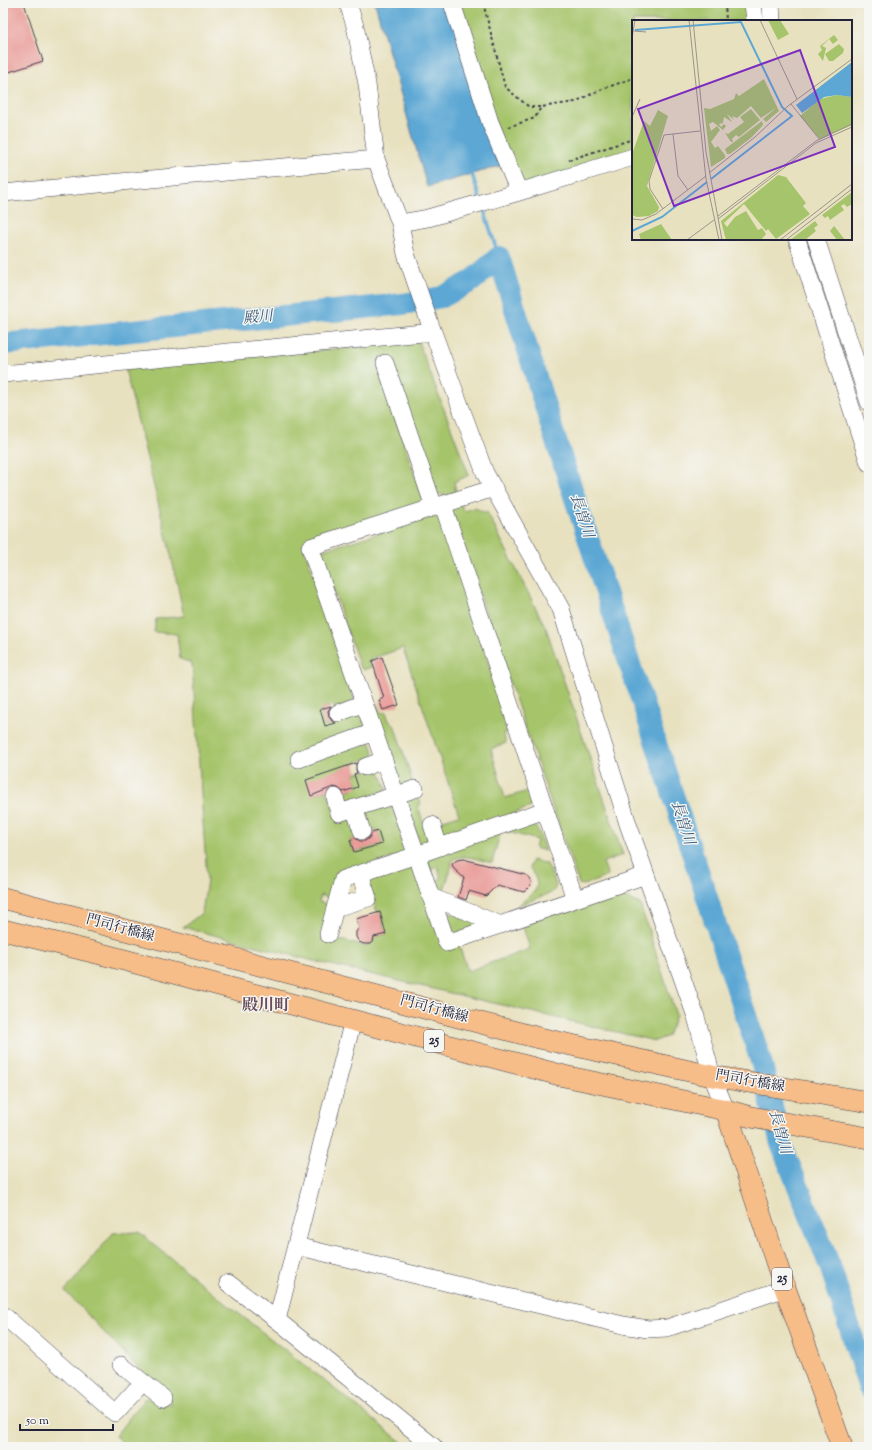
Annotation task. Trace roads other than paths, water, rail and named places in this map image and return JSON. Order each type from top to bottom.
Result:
[{"type":"main road","name":"門司行橋線","points":[[3,898],[536,1037],[712,1076],[869,1102]]},
{"type":"main road","name":"門司行橋線","points":[[3,930],[564,1076],[726,1110],[751,1118],[869,1138]]},
{"type":"main road","name":"25","points":[[726,1110],[786,1288],[842,1447]]},
{"type":"street","points":[[348,3],[355,26],[367,84],[376,159],[400,223],[406,254],[485,472],[561,609],[628,824],[696,1017],[712,1076],[726,1110]]},
{"type":"street","points":[[452,3],[494,132],[519,192]]},
{"type":"street","points":[[753,3],[754,20]]},
{"type":"street","points":[[771,3],[772,20]]},
{"type":"street","points":[[400,223],[428,218],[519,192],[632,156]]},
{"type":"street","points":[[3,193],[376,159]]},
{"type":"street","points":[[797,240],[869,463]]},
{"type":"street","points":[[816,240],[869,402]]},
{"type":"street","points":[[3,374],[432,328]]},
{"type":"street","points":[[385,364],[438,506],[575,899]]},
{"type":"street","points":[[494,488],[310,547],[447,943],[646,875]]},
{"type":"street","points":[[338,713],[364,703]]},
{"type":"street","points":[[299,759],[374,732]]},
{"type":"street","points":[[365,767],[384,760]]},
{"type":"street","points":[[335,797],[339,812],[415,789]]},
{"type":"street","points":[[354,808],[362,831]]},
{"type":"street","points":[[328,934],[343,879],[417,855],[545,810]]},
{"type":"street","points":[[432,825],[439,847]]},
{"type":"street","points":[[335,908],[370,904],[360,874]]},
{"type":"street","points":[[432,897],[501,925]]},
{"type":"street","points":[[277,1320],[353,1020]]},
{"type":"street","points":[[296,1246],[623,1326],[648,1329],[667,1328],[786,1288]]},
{"type":"street","points":[[228,1283],[277,1320],[434,1447]]},
{"type":"street","points":[[3,1315],[115,1413],[143,1382]]},
{"type":"street","points":[[121,1365],[163,1398]]},
{"type":"water","points":[[375,3],[452,3],[507,164],[427,187]]},
{"type":"waterway","points":[[471,171],[480,199]]},
{"type":"waterway","points":[[483,207],[499,257]]},
{"type":"waterway","name":"長曽川","points":[[3,344],[403,304],[442,297],[472,281],[499,257],[554,435],[761,1061],[781,1144],[830,1266],[869,1388]]},
{"type":"district","name":"殿川町","points":[[266,1006]]},
{"type":"water label","name":"殿川","points":[[258,318]]}]
